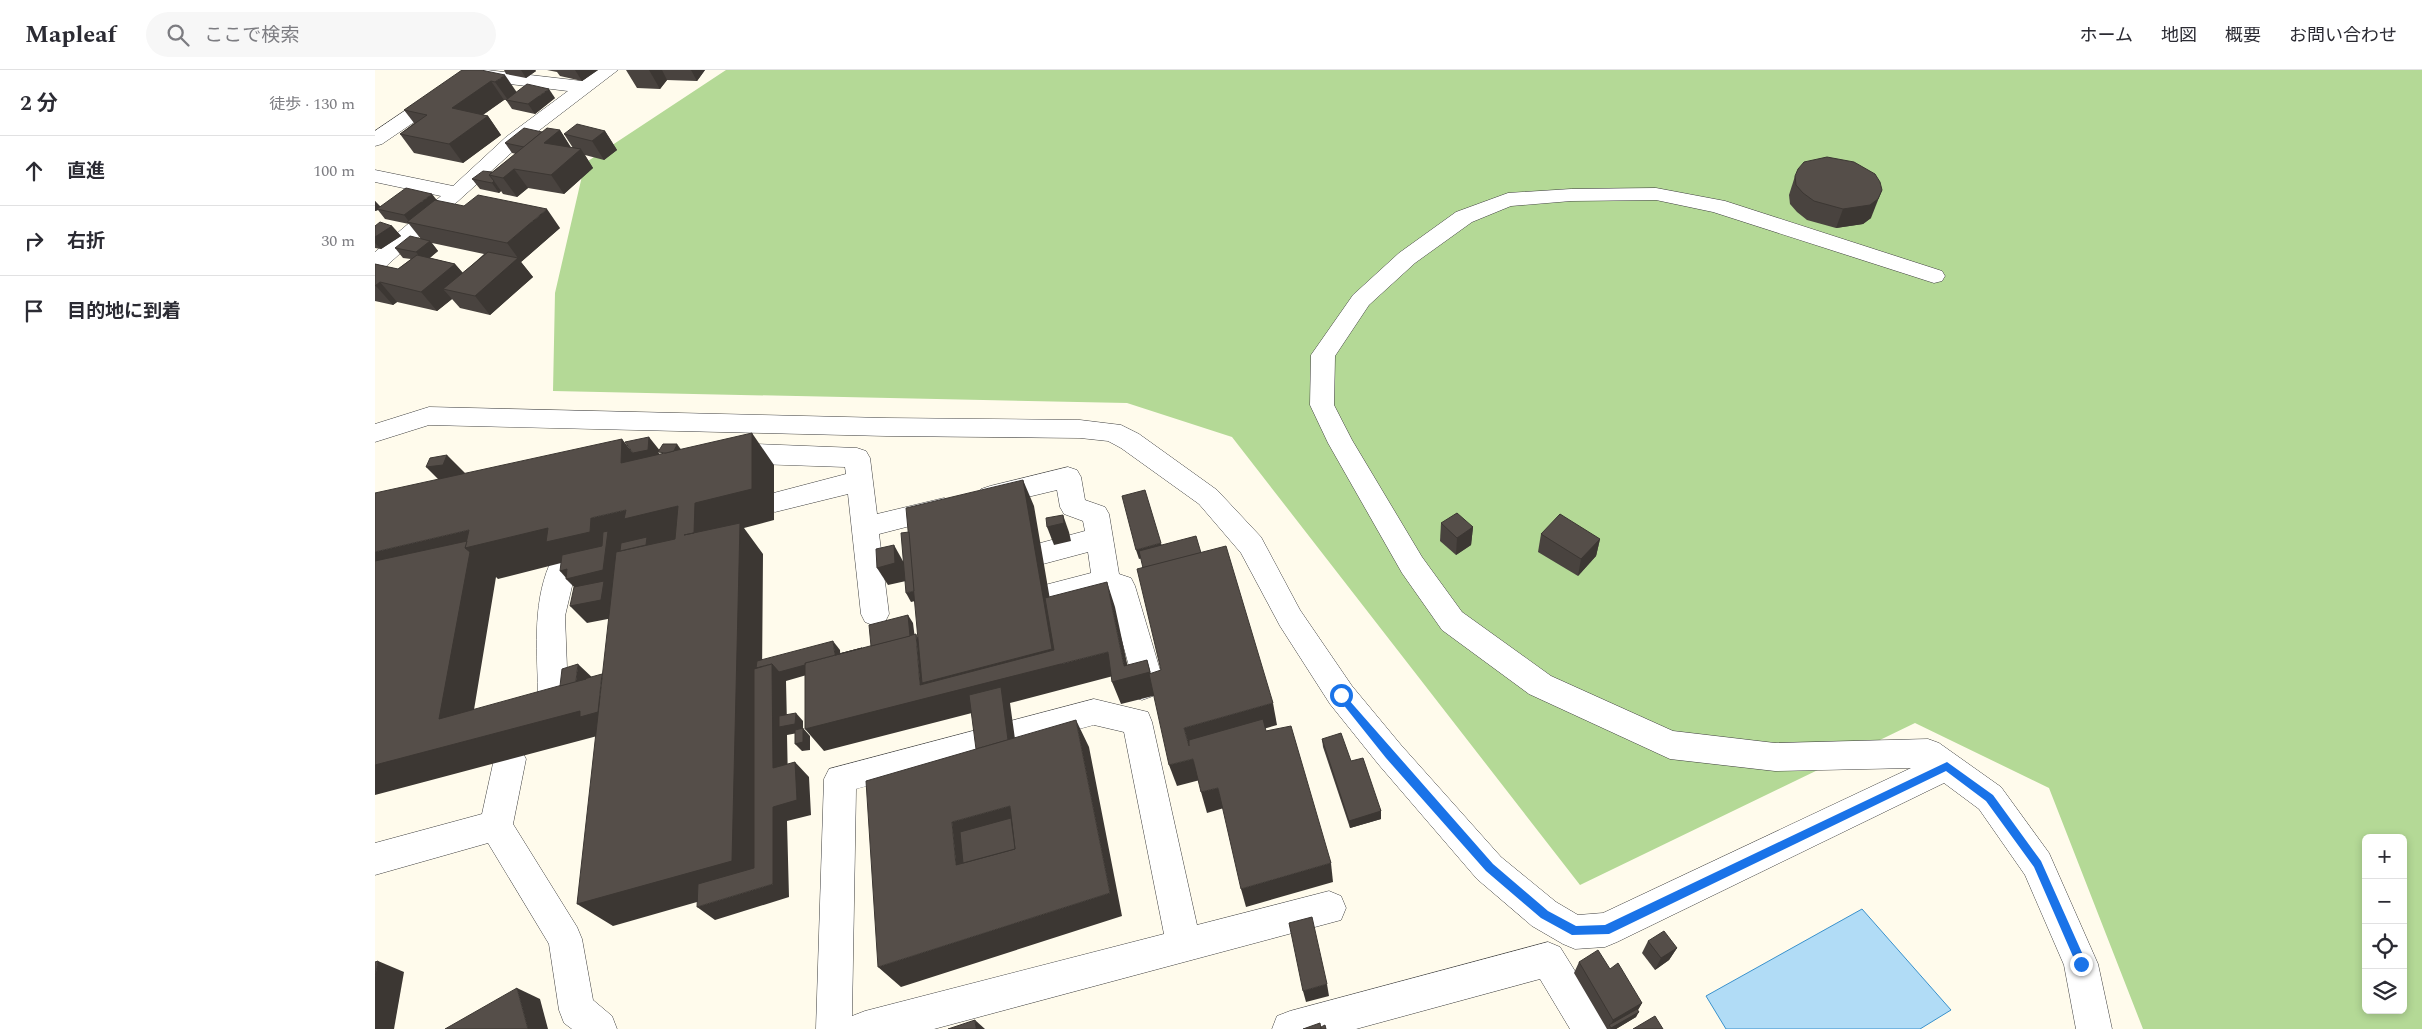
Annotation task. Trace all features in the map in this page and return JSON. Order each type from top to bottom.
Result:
[{"type":"street","points":[[375,264],[457,193],[513,141],[609,70]]},
{"type":"street","points":[[375,140],[475,72],[585,88]]},
{"type":"street","points":[[375,176],[457,193]]},
{"type":"street","points":[[1935,276],[1717,206],[1656,194],[1571,195],[1509,200],[1464,217],[1407,258],[1361,300],[1323,355],[1322,405],[1341,443],[1412,565],[1452,621],[1540,685],[1670,745],[1775,757],[1928,753],[1990,798],[2037,864],[2081,964],[2094,1029]]},
{"type":"street","points":[[375,434],[429,416],[720,422],[886,428],[1080,429],[1112,432],[1130,441],[1207,497],[1251,545],[1290,618],[1341,695],[1390,755],[1489,868],[1544,914],[1575,932],[1605,930],[1947,766]]},
{"type":"street","points":[[708,452],[857,458],[875,614]]},
{"type":"street","points":[[865,527],[1068,477],[1073,507],[1097,514],[1106,581]]},
{"type":"street","points":[[775,502],[859,481]]},
{"type":"street","points":[[1043,553],[1099,538]]},
{"type":"street","points":[[524,727],[553,695],[551,616],[563,566]]},
{"type":"street","points":[[1051,594],[1106,581],[1121,586],[1145,670],[1140,703],[1184,945]]},
{"type":"street","points":[[834,1029],[840,780],[1094,712],[1140,703]]},
{"type":"street","points":[[510,760],[496,826],[565,939],[577,1010],[599,1029]]},
{"type":"street","points":[[375,859],[496,826]]},
{"type":"street","points":[[865,1029],[949,1018],[1184,945],[1317,922]]},
{"type":"street","points":[[1290,1029],[1338,1012],[1548,958],[1590,1029]]},
{"type":"green space","points":[[726,70],[2422,70],[2422,1029],[2143,1029],[2049,788],[1915,723],[1580,885],[1232,437],[1127,403],[553,391],[555,293],[585,163]]},
{"type":"water","points":[[1862,909],[1951,1010],[1920,1029],[1726,1029],[1706,996]]},
{"type":"building","points":[[462,70],[481,70],[505,75],[495,82],[491,81],[452,108],[488,116],[449,144],[400,134],[427,115],[404,110]]},
{"type":"building","points":[[527,84],[549,89],[528,104],[506,100]]},
{"type":"building","points":[[577,124],[605,131],[592,141],[564,134]]},
{"type":"building","points":[[524,128],[542,132],[524,147],[505,143]]},
{"type":"building","points":[[547,128],[560,130],[544,143],[581,149],[551,175],[514,169],[503,178],[489,175]]},
{"type":"building","points":[[1827,157],[1854,162],[1875,174],[1882,190],[1878,199],[1870,205],[1843,209],[1814,201],[1803,193],[1796,185],[1795,176],[1798,169],[1804,162]]},
{"type":"building","points":[[483,171],[492,172],[489,175],[494,181],[492,183],[472,179]]},
{"type":"building","points":[[406,188],[432,194],[404,215],[377,209]]},
{"type":"building","points":[[478,195],[547,209],[507,243],[407,222],[435,200],[464,206]]},
{"type":"building","points":[[380,222],[392,226],[375,237],[375,226]]},
{"type":"building","points":[[410,236],[430,241],[416,252],[395,248]]},
{"type":"building","points":[[488,252],[518,258],[475,296],[443,289]]},
{"type":"building","points":[[417,255],[455,264],[421,292],[380,282],[375,286],[375,264],[398,269]]},
{"type":"building","points":[[752,433],[752,489],[695,503],[694,533],[740,523],[732,861],[577,904],[616,552],[675,539],[678,506],[624,519],[626,510],[591,518],[590,532],[546,542],[548,528],[465,548],[469,530],[375,552],[375,493],[622,439],[621,463]]},
{"type":"building","points":[[649,437],[648,450],[633,453],[625,442]]},
{"type":"building","points":[[663,444],[677,444],[674,451],[658,452]]},
{"type":"building","points":[[447,455],[443,465],[426,467],[430,458]]},
{"type":"building","points":[[1023,480],[1052,649],[922,683],[906,508]]},
{"type":"building","points":[[1145,490],[1161,543],[1136,550],[1122,496]]},
{"type":"building","points":[[1457,513],[1473,527],[1457,538],[1441,523]]},
{"type":"building","points":[[1560,514],[1600,539],[1581,559],[1541,534]]},
{"type":"building","points":[[1063,515],[1064,523],[1047,527],[1046,518]]},
{"type":"building","points":[[608,531],[603,570],[566,579],[567,569],[560,571],[562,555],[602,546],[603,532]]},
{"type":"building","points":[[909,532],[914,591],[906,593],[901,533]]},
{"type":"building","points":[[1196,536],[1201,553],[1143,568],[1139,551]]},
{"type":"building","points":[[647,537],[646,545],[620,551],[621,543]]},
{"type":"building","points":[[467,541],[465,548],[470,552],[439,719],[602,674],[598,712],[580,717],[580,711],[375,765],[375,561]]},
{"type":"building","points":[[894,545],[895,563],[877,568],[876,549]]},
{"type":"building","points":[[1226,546],[1273,703],[1184,728],[1189,746],[1189,740],[1263,719],[1266,731],[1291,726],[1331,863],[1241,889],[1218,788],[1201,792],[1193,759],[1169,765],[1149,674],[1161,670],[1137,569]]},
{"type":"building","points":[[604,581],[601,600],[570,606],[574,587]]},
{"type":"building","points":[[1107,582],[1124,666],[1147,660],[1150,672],[1112,682],[1108,652],[805,729],[805,663],[916,634],[920,685],[1054,650],[1045,598]]},
{"type":"building","points":[[908,615],[910,636],[871,646],[869,625]]},
{"type":"building","points":[[833,641],[835,655],[862,648],[779,672],[772,664],[756,668],[757,661]]},
{"type":"building","points":[[578,664],[576,681],[586,679],[560,686],[562,669]]},
{"type":"building","points":[[772,664],[773,768],[795,762],[797,800],[773,807],[773,884],[697,907],[698,884],[754,868],[754,669]]},
{"type":"building","points":[[1001,687],[1008,740],[976,749],[969,695]]},
{"type":"building","points":[[796,713],[795,724],[779,727],[779,716]]},
{"type":"building","points":[[1076,720],[1110,893],[878,967],[866,781]],"holes":[[[1010,806],[1015,849],[956,865],[952,822]]]},
{"type":"building","points":[[803,728],[803,742],[795,744],[795,730]]},
{"type":"building","points":[[1341,733],[1351,761],[1363,758],[1381,811],[1349,821],[1322,739]]},
{"type":"building","points":[[1011,818],[1015,849],[963,863],[960,832]]},
{"type":"building","points":[[1312,917],[1327,984],[1303,991],[1289,923]]},
{"type":"building","points":[[1664,931],[1677,948],[1661,958],[1648,941]]},
{"type":"building","points":[[1598,950],[1610,969],[1618,963],[1642,1003],[1613,1020],[1579,962]]},
{"type":"building","points":[[378,961],[375,977],[375,962]]},
{"type":"building","points":[[517,988],[528,1029],[445,1029]]},
{"type":"building","points":[[1637,1009],[1639,1012],[1611,1028],[1609,1025]]},
{"type":"building","points":[[1655,1016],[1663,1029],[1633,1029]]},
{"type":"building","points":[[975,1020],[976,1029],[948,1029]]},
{"type":"building","points":[[1320,1023],[1321,1029],[1303,1029]]},
{"type":"route","points":[[1341,695],[1390,755],[1489,868],[1544,914],[1575,932],[1605,930],[1947,766],[1990,798],[2037,864],[2081,964]]}]
